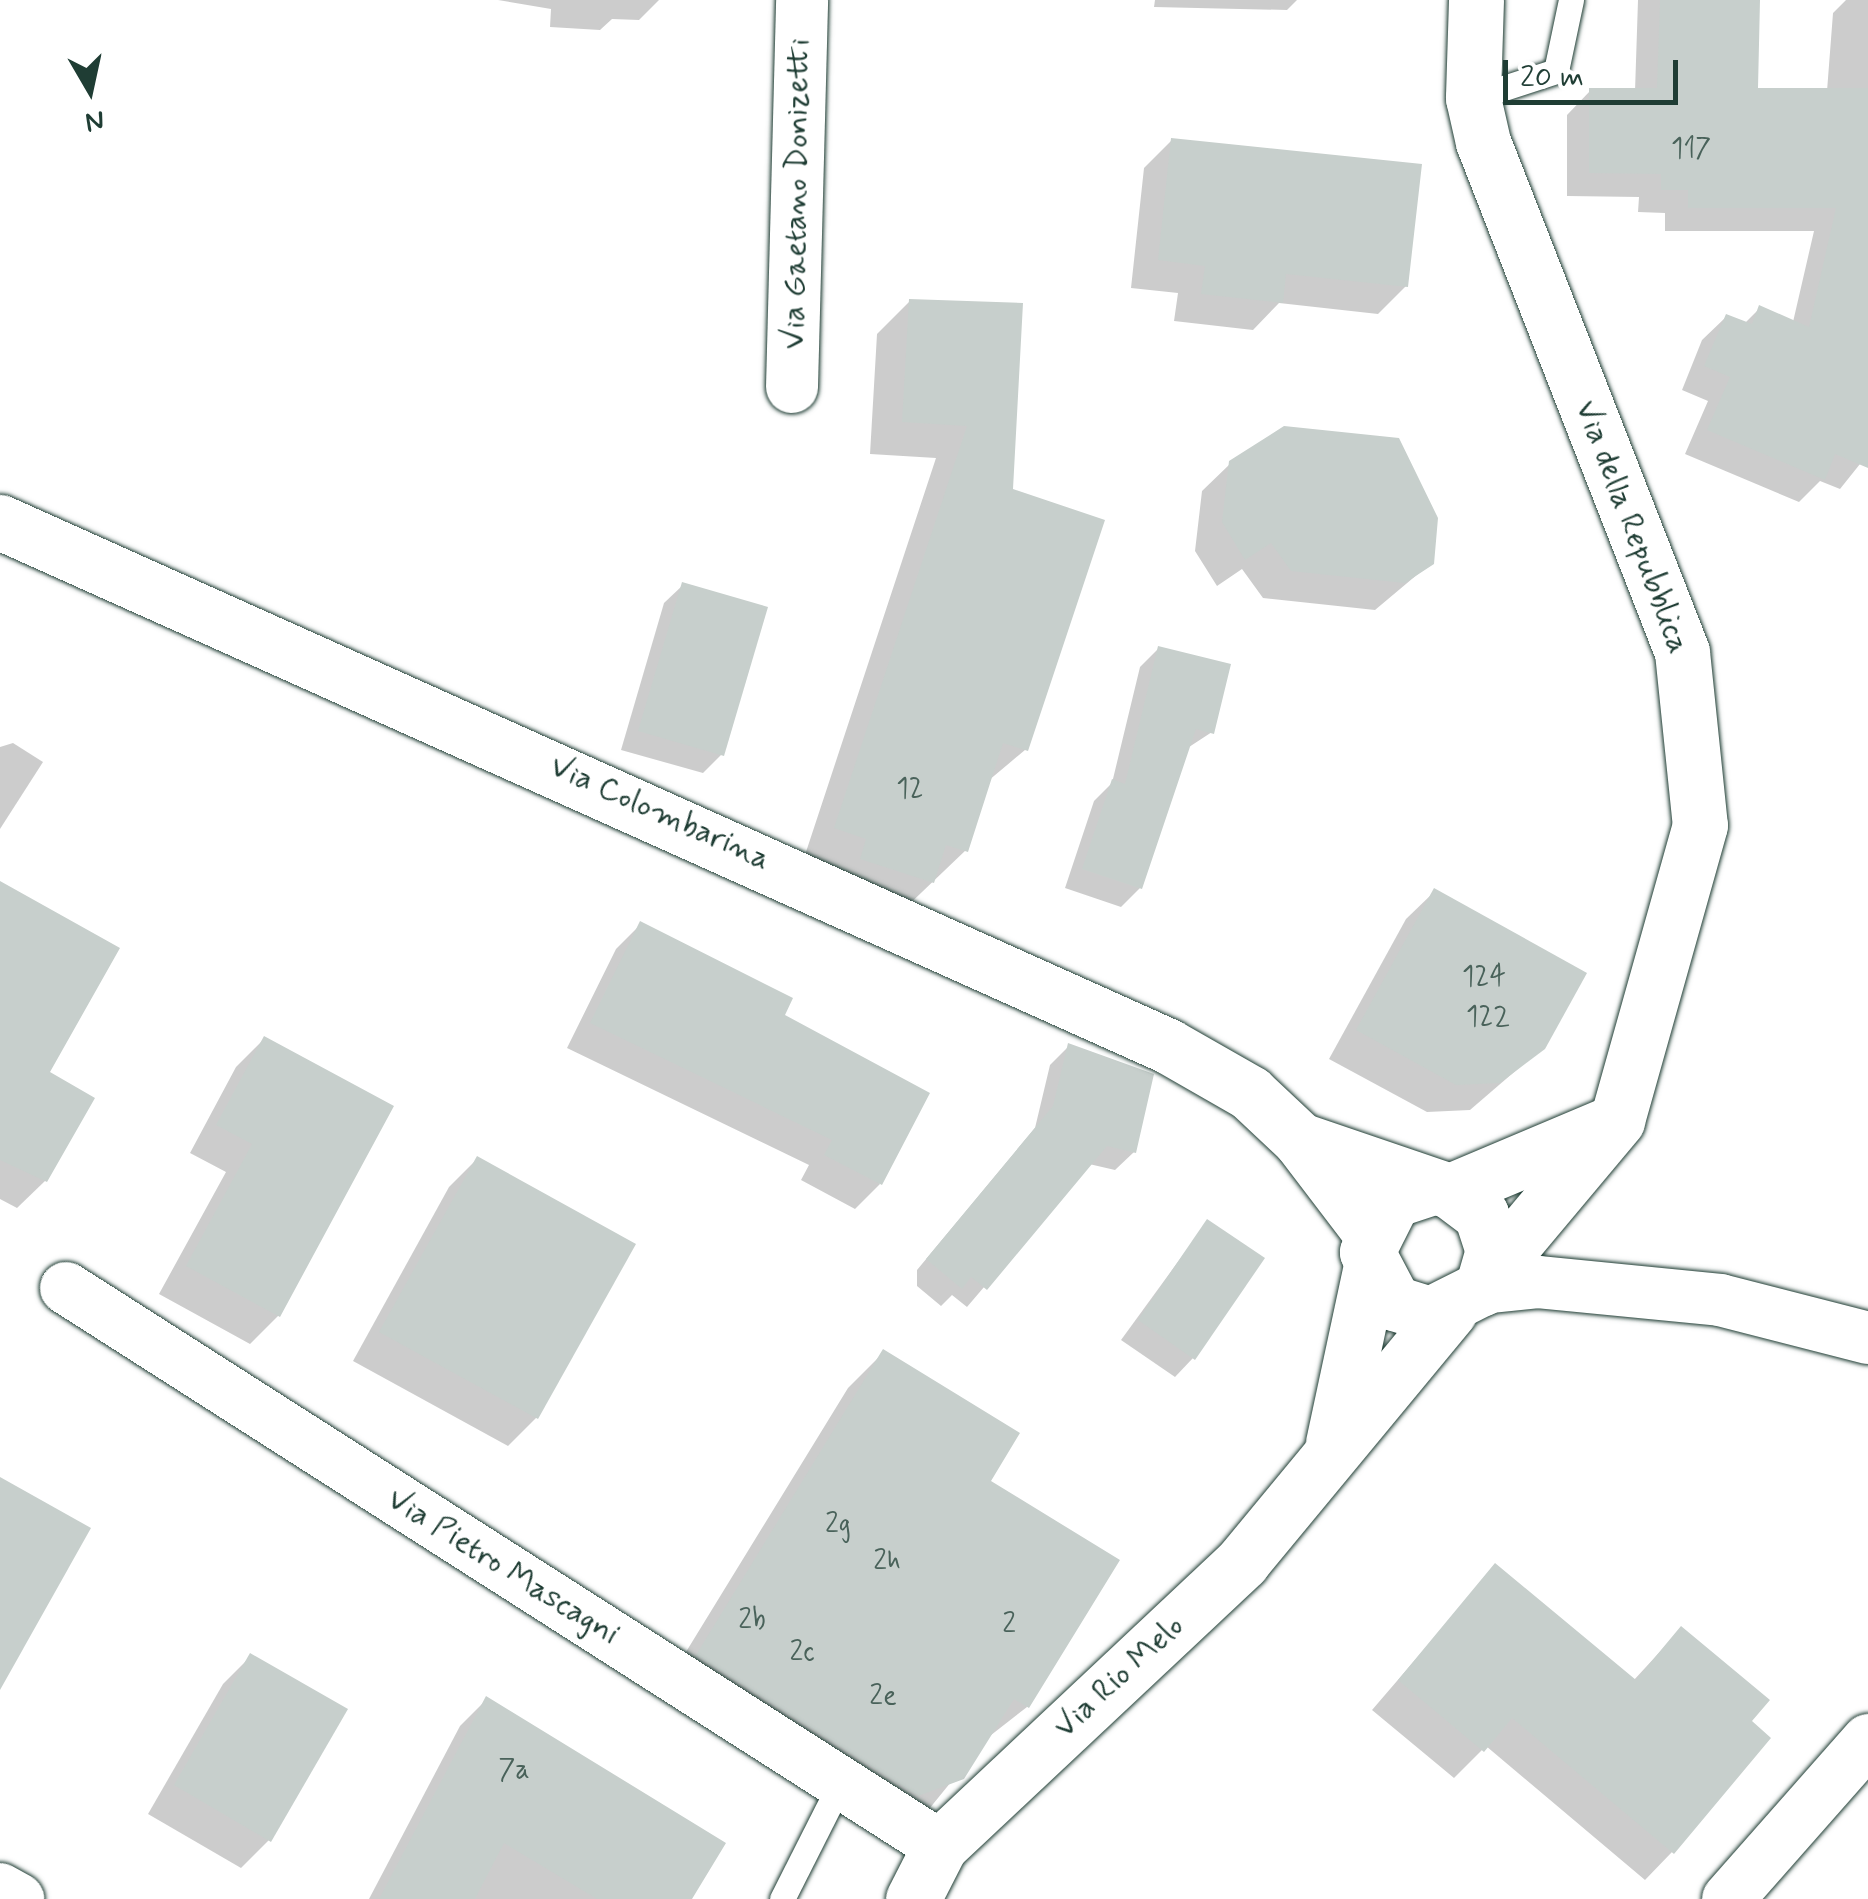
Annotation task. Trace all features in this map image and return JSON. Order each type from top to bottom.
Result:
[{"type":"street","name":"Via Gaetano Donizetti","points":[[792,388],[802,0]]},
{"type":"street","name":"Via della Repubblica","points":[[1474,1290],[1617,1121],[1700,826],[1682,652],[1473,98],[1476,0]]},
{"type":"street","name":"Via Colombarina","points":[[0,522],[1060,993],[1250,1093],[1300,1140],[1370,1252]]},
{"type":"street","points":[[1617,1121],[1440,1190],[1392,1200],[1370,1252],[1394,1303],[1538,1282],[1720,1300],[1868,1338]]},
{"type":"street","name":"Via Colombarina","points":[[1300,1140],[1440,1190]]},
{"type":"street","points":[[1440,1190],[1490,1231],[1474,1290]]},
{"type":"street","name":"Via Rio Melo","points":[[1330,1456],[1370,1252]]},
{"type":"street","name":"Via Pietro Mascagni","points":[[66,1288],[940,1846]]},
{"type":"street","name":"Via Rio Melo","points":[[913,1899],[940,1846],[1242,1562],[1474,1290]]},
{"type":"street","points":[[1728,1899],[1868,1740]]},
{"type":"street","points":[[0,1888],[18,1899]]},
{"type":"lane","points":[[1473,98],[1556,71],[1571,0]]},
{"type":"lane","points":[[782,1899],[842,1782]]},
{"type":"building","points":[[1660,0],[1760,0],[1758,88],[1868,88],[1868,468],[1835,454],[1825,480],[1707,430],[1730,377],[1704,366],[1726,314],[1752,324],[1759,305],[1809,327],[1836,208],[1688,208],[1688,190],[1661,190],[1661,174],[1589,173],[1589,88],[1657,88]]},
{"type":"building","points":[[1171,138],[1422,164],[1408,287],[1286,274],[1283,303],[1201,294],[1205,266],[1158,260]]},
{"type":"building","points":[[909,299],[1023,303],[1013,489],[1105,520],[1028,751],[1003,743],[968,852],[946,845],[934,883],[860,859],[866,839],[834,828],[967,426],[902,422]]},
{"type":"building","points":[[1284,426],[1399,438],[1438,518],[1434,564],[1405,583],[1291,571],[1271,543],[1245,560],[1222,522],[1229,461]]},
{"type":"building","points":[[682,582],[768,607],[724,756],[638,731]]},
{"type":"building","points":[[1158,646],[1231,664],[1214,734],[1196,729],[1142,889],[1082,869],[1112,779],[1125,784]]},
{"type":"building","points":[[0,881],[120,948],[50,1072],[95,1098],[47,1182],[0,1160]]},
{"type":"building","points":[[1434,888],[1587,973],[1545,1049],[1500,1083],[1456,1085],[1356,1030]]},
{"type":"building","points":[[640,921],[793,998],[785,1015],[930,1093],[882,1185],[824,1155],[832,1140],[590,1023]]},
{"type":"building","points":[[264,1036],[394,1106],[280,1317],[186,1266],[252,1144],[216,1125]]},
{"type":"building","points":[[1068,1043],[1154,1074],[1136,1153],[1107,1146],[987,1290],[971,1277],[962,1289],[926,1259],[1053,1106]]},
{"type":"building","points":[[477,1156],[636,1244],[538,1419],[379,1332]]},
{"type":"building","points":[[1207,1219],[1265,1258],[1195,1360],[1138,1320]]},
{"type":"building","points":[[883,1349],[1020,1433],[991,1481],[1120,1560],[1029,1708],[1014,1699],[964,1779],[918,1796],[696,1655]]},
{"type":"building","points":[[0,1477],[91,1528],[0,1690]]},
{"type":"building","points":[[1495,1563],[1636,1680],[1681,1626],[1770,1700],[1752,1721],[1771,1738],[1674,1854],[1512,1718],[1484,1752],[1398,1680]]},
{"type":"building","points":[[250,1653],[348,1709],[271,1842],[174,1785]]},
{"type":"building","points":[[486,1696],[726,1843],[692,1899],[597,1899],[504,1843],[475,1899],[379,1899]]}]
